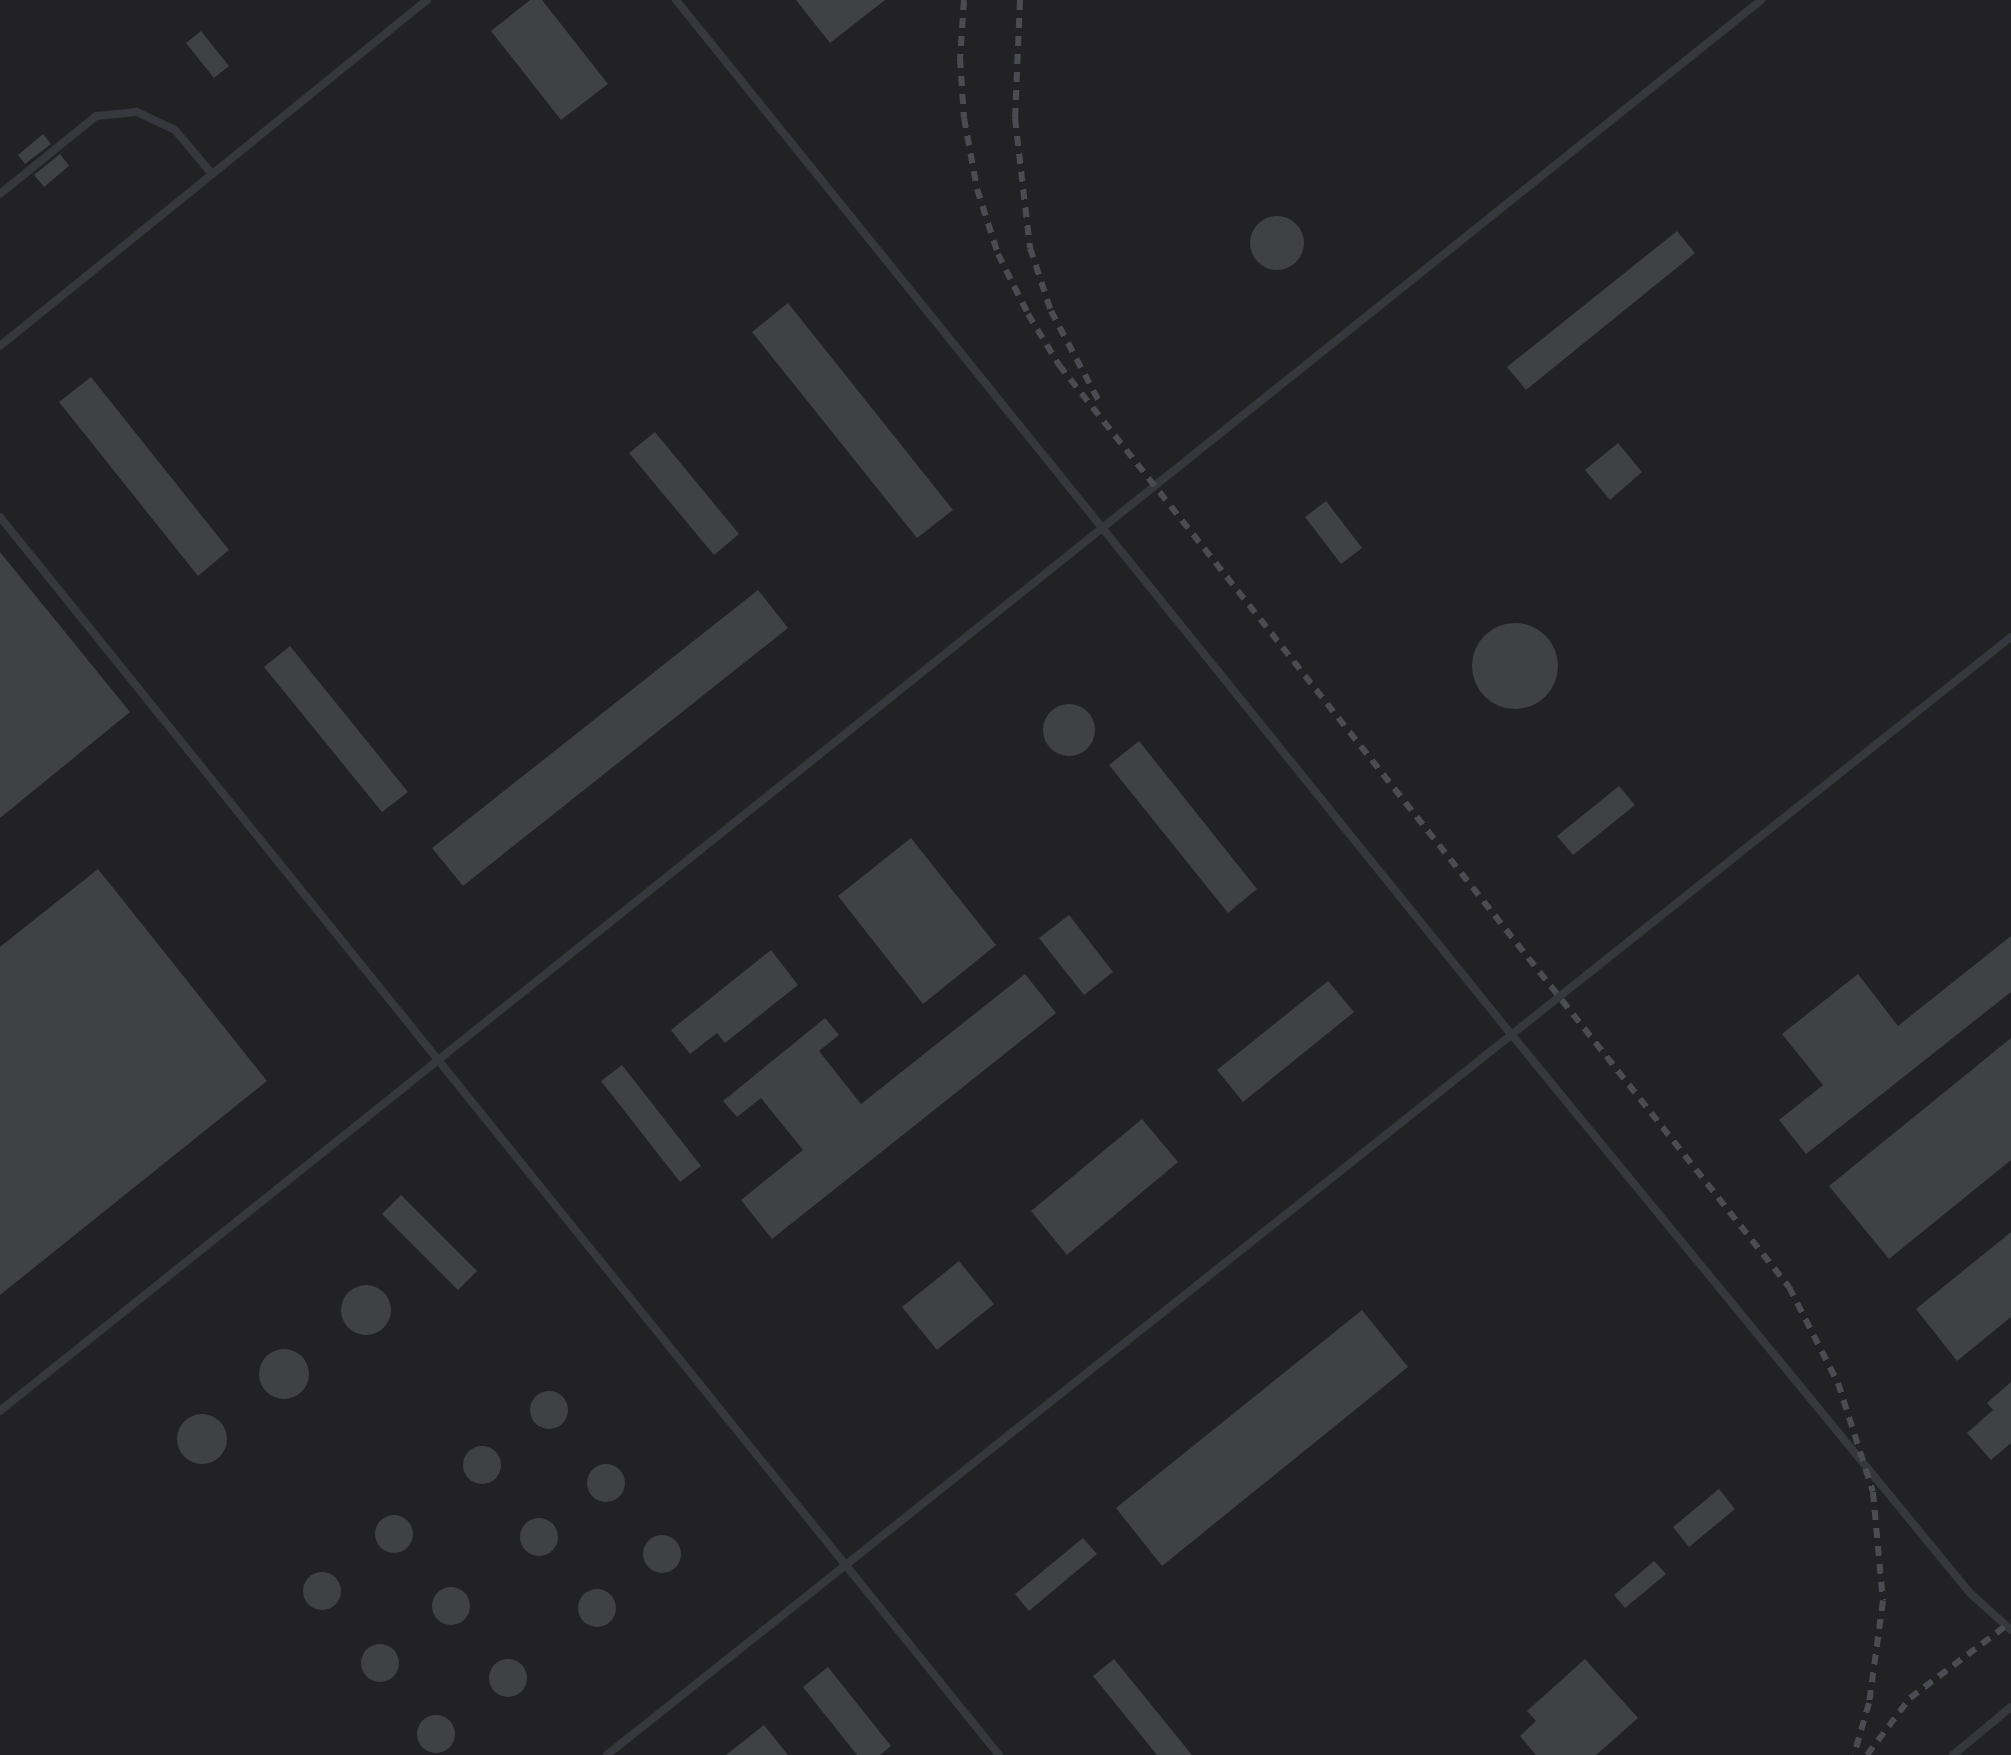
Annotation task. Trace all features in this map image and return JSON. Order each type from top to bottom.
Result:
[{"type":"lane","points":[[0,346],[427,0]]},
{"type":"lane","points":[[676,0],[1511,1034],[1970,1593],[2011,1630]]},
{"type":"lane","points":[[0,1411],[1761,0]]},
{"type":"lane","points":[[0,194],[96,116],[137,112],[175,130],[212,174]]},
{"type":"lane","points":[[0,517],[999,1755]]},
{"type":"lane","points":[[607,1755],[2011,637]]},
{"type":"lane","points":[[1953,1755],[2011,1707]]},
{"type":"shaded area","points":[[0,0],[2011,0],[2011,1755],[0,1755]]},
{"type":"building","points":[[530,0],[542,0],[608,84],[561,120],[491,31]]},
{"type":"building","points":[[796,0],[885,0],[830,43]]},
{"type":"building","points":[[201,31],[229,66],[214,78],[186,43]]},
{"type":"building","points":[[43,134],[51,144],[25,164],[18,155]]},
{"type":"building","points":[[60,154],[69,166],[44,187],[34,175]]},
{"type":"building","points":[[1277,216],[1296,224],[1304,243],[1296,262],[1277,270],[1258,262],[1250,243],[1258,224]]},
{"type":"building","points":[[1677,231],[1695,253],[1526,390],[1507,367]]},
{"type":"building","points":[[788,303],[953,510],[917,538],[752,332]]},
{"type":"building","points":[[91,377],[229,550],[198,576],[59,402]]},
{"type":"building","points":[[655,432],[739,534],[714,555],[629,453]]},
{"type":"building","points":[[1618,443],[1642,472],[1610,500],[1585,470]]},
{"type":"building","points":[[1326,501],[1362,548],[1341,564],[1305,517]]},
{"type":"building","points":[[0,552],[130,712],[0,818]]},
{"type":"building","points":[[758,590],[788,628],[463,886],[432,848]]},
{"type":"building","points":[[1515,623],[1532,626],[1551,642],[1558,666],[1555,683],[1539,702],[1515,709],[1498,706],[1479,690],[1472,666],[1475,649],[1491,630]]},
{"type":"building","points":[[290,646],[408,792],[382,812],[264,667]]},
{"type":"building","points":[[1069,704],[1087,712],[1095,730],[1087,748],[1069,756],[1051,748],[1043,730],[1051,712]]},
{"type":"building","points":[[1139,741],[1257,889],[1228,913],[1109,765]]},
{"type":"building","points":[[1619,786],[1635,805],[1573,855],[1557,836]]},
{"type":"building","points":[[911,838],[996,945],[923,1004],[838,896]]},
{"type":"building","points":[[98,869],[267,1081],[0,1295],[0,947]]},
{"type":"building","points":[[1069,915],[1113,972],[1084,995],[1039,938]]},
{"type":"building","points":[[2011,936],[2011,992],[1806,1154],[1779,1120],[1823,1085],[1782,1034],[1858,974],[1898,1026]]},
{"type":"building","points":[[771,950],[798,985],[725,1043],[717,1033],[690,1054],[671,1030]]},
{"type":"building","points":[[1025,974],[1056,1013],[772,1239],[741,1200],[803,1150],[761,1098],[737,1117],[723,1101],[825,1018],[839,1035],[819,1051],[861,1104]]},
{"type":"building","points":[[1328,981],[1354,1012],[1243,1102],[1217,1070]]},
{"type":"building","points":[[2011,1038],[2011,1160],[1889,1259],[1829,1186]]},
{"type":"building","points":[[622,1065],[701,1166],[680,1182],[601,1081]]},
{"type":"building","points":[[1142,1119],[1178,1162],[1067,1255],[1031,1211]]},
{"type":"building","points":[[401,1195],[477,1271],[458,1290],[382,1214]]},
{"type":"building","points":[[2011,1232],[2011,1317],[1957,1361],[1916,1309]]},
{"type":"building","points":[[959,1261],[994,1304],[937,1350],[902,1307]]},
{"type":"building","points":[[366,1285],[383,1293],[391,1310],[383,1327],[366,1335],[349,1327],[341,1310],[349,1293]]},
{"type":"building","points":[[1362,1310],[1408,1367],[1162,1566],[1116,1508]]},
{"type":"building","points":[[284,1349],[301,1357],[309,1374],[301,1391],[284,1399],[267,1391],[259,1374],[267,1357]]},
{"type":"building","points":[[2011,1382],[2011,1443],[1991,1460],[1967,1433],[1993,1410],[1987,1403]]},
{"type":"building","points":[[549,1391],[562,1397],[568,1410],[562,1423],[549,1429],[536,1423],[530,1410],[536,1397]]},
{"type":"building","points":[[202,1414],[219,1422],[227,1439],[219,1456],[202,1464],[185,1456],[177,1439],[185,1422]]},
{"type":"building","points":[[482,1446],[495,1452],[501,1465],[495,1478],[482,1484],[469,1478],[463,1465],[469,1452]]},
{"type":"building","points":[[606,1464],[619,1470],[625,1483],[619,1496],[606,1502],[593,1496],[587,1483],[593,1470]]},
{"type":"building","points":[[1719,1489],[1735,1509],[1689,1547],[1673,1527]]},
{"type":"building","points":[[394,1515],[407,1521],[413,1534],[407,1547],[394,1553],[381,1547],[375,1534],[381,1521]]},
{"type":"building","points":[[539,1518],[552,1524],[558,1537],[552,1550],[539,1556],[526,1550],[520,1537],[526,1524]]},
{"type":"building","points":[[662,1535],[675,1541],[681,1554],[675,1567],[662,1573],[649,1567],[643,1554],[649,1541]]},
{"type":"building","points":[[1083,1538],[1097,1554],[1029,1611],[1015,1594]]},
{"type":"building","points":[[1654,1561],[1666,1574],[1625,1608],[1614,1595]]},
{"type":"building","points":[[322,1572],[335,1578],[341,1591],[335,1604],[322,1610],[309,1604],[303,1591],[309,1578]]},
{"type":"building","points":[[451,1587],[464,1593],[470,1606],[464,1619],[451,1625],[438,1619],[432,1606],[438,1593]]},
{"type":"building","points":[[597,1589],[610,1595],[616,1608],[610,1621],[597,1627],[584,1621],[578,1608],[584,1595]]},
{"type":"building","points":[[380,1644],[393,1650],[399,1663],[393,1676],[380,1682],[367,1676],[361,1663],[367,1650]]},
{"type":"building","points":[[508,1659],[521,1665],[527,1678],[521,1691],[508,1697],[495,1691],[489,1678],[495,1665]]},
{"type":"building","points":[[1114,1659],[1192,1755],[1157,1755],[1093,1676]]},
{"type":"building","points":[[1585,1659],[1638,1718],[1596,1755],[1536,1755],[1520,1736],[1536,1721],[1527,1711]]},
{"type":"building","points":[[828,1667],[891,1746],[880,1755],[857,1755],[803,1687]]},
{"type":"building","points":[[436,1715],[449,1721],[455,1734],[449,1747],[436,1753],[423,1747],[417,1734],[423,1721]]},
{"type":"building","points":[[764,1725],[788,1755],[726,1755]]},
{"type":"railway","points":[[964,0],[960,58],[964,118],[977,189],[998,254],[1028,314],[1059,365],[1789,1287],[1838,1383],[1873,1492],[1883,1601],[1869,1703],[1854,1755]]},
{"type":"railway","points":[[1020,0],[1015,118],[1030,248],[1051,311],[1100,403]]},
{"type":"railway","points":[[1867,1755],[1910,1698],[2011,1622]]}]
